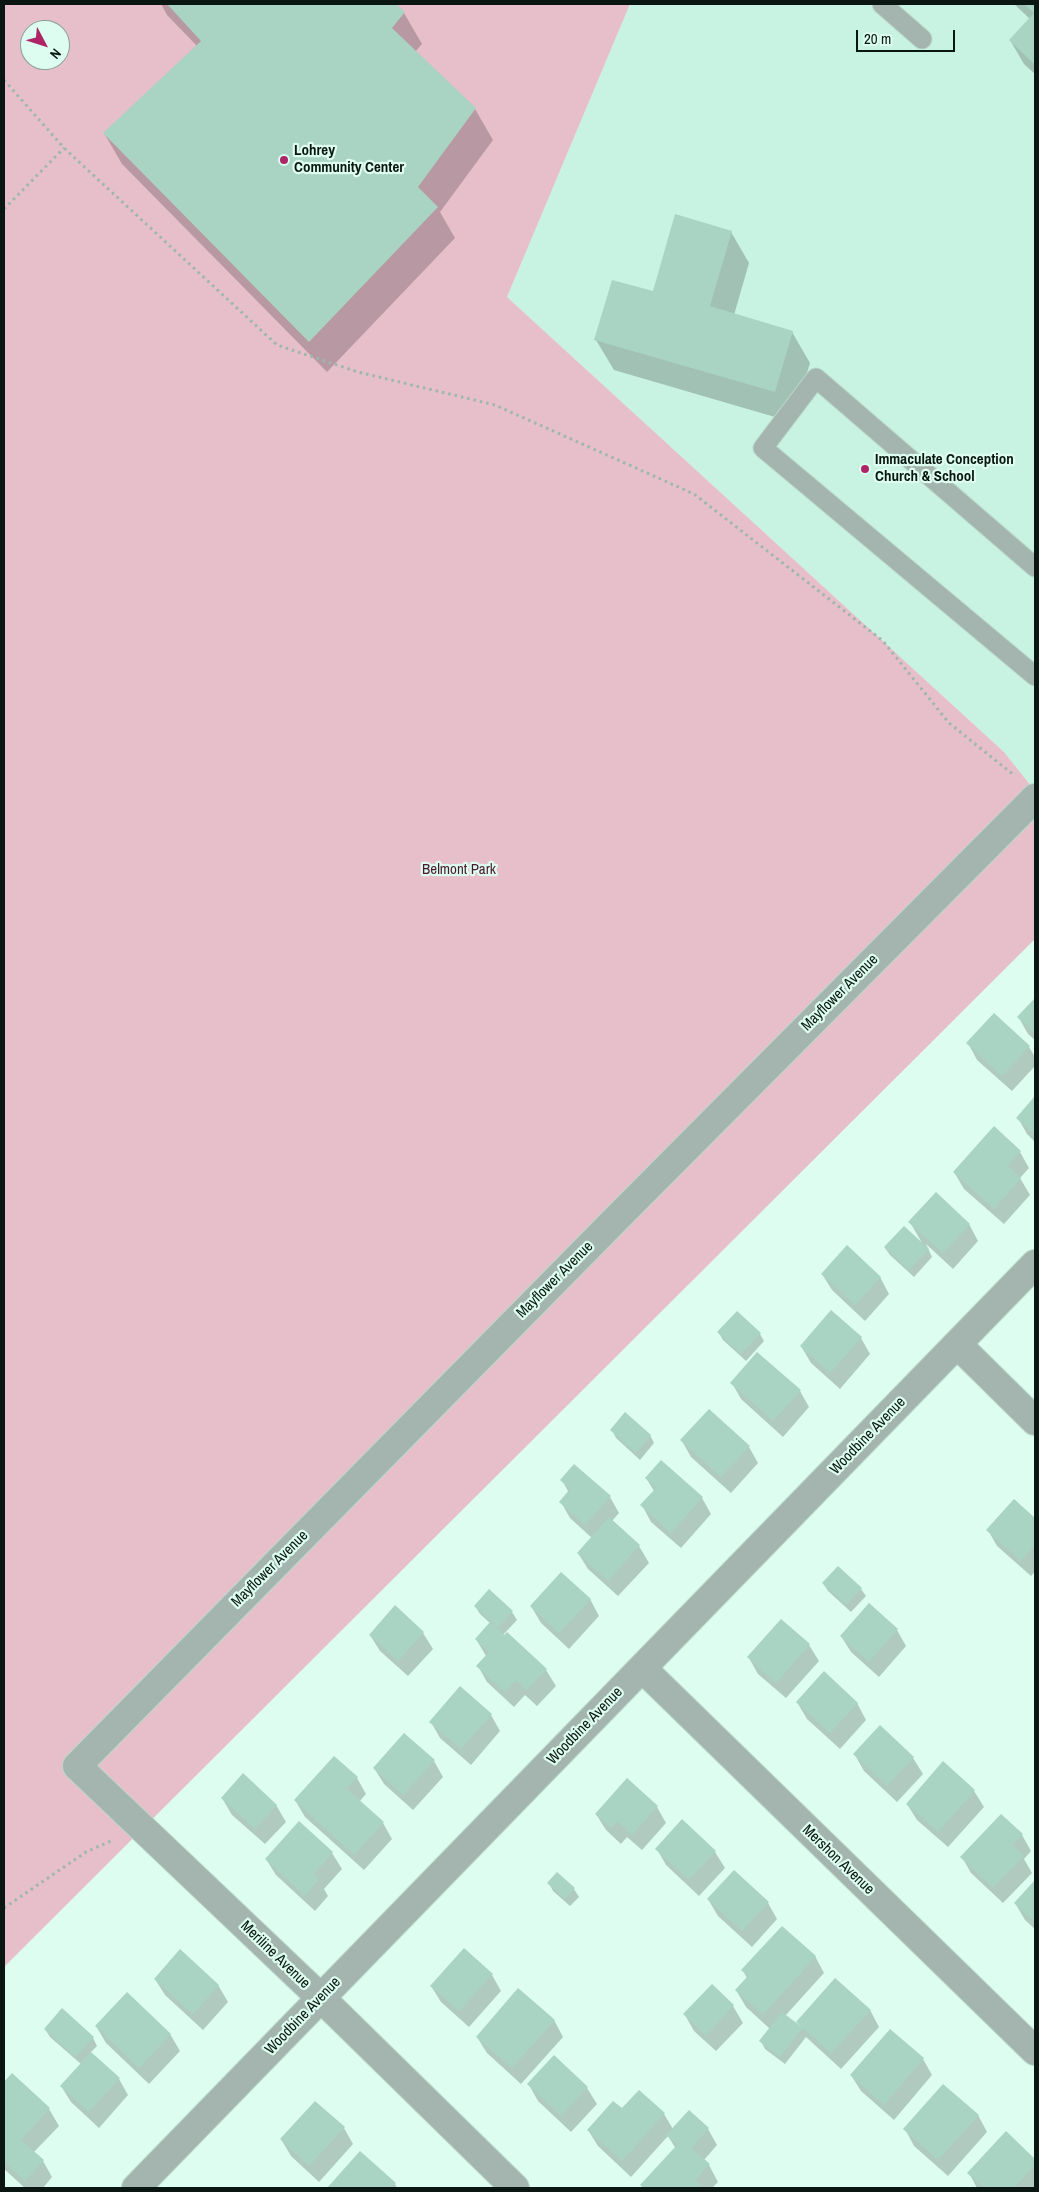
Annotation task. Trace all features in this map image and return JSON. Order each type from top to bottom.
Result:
[{"type":"street","name":"Mayflower Avenue","points":[[77,1766],[614,1221],[1028,789]]},
{"type":"street","name":"Woodbine Avenue","points":[[136,2188],[1035,1264]]},
{"type":"street","points":[[957,1344],[1035,1421]]},
{"type":"street","name":"Mershon Avenue","points":[[642,1668],[1035,2051]]},
{"type":"street","name":"Meriline Avenue","points":[[77,1766],[320,1998],[515,2188]]},
{"type":"lane","points":[[882,4],[922,39]]},
{"type":"lane","points":[[1035,567],[816,378],[764,448],[1035,676]]},
{"type":"path","points":[[4,80],[64,148],[277,345],[358,372],[496,405],[694,494],[883,641],[949,723],[1028,789]]},
{"type":"path","points":[[4,209],[64,148]]},
{"type":"path","points":[[4,1908],[86,1852],[142,1828]]},
{"type":"shaded area","name":"Immaculate Conception Church & School","points":[[630,4],[1035,4],[1035,791],[1004,752],[507,297]]},
{"type":"green space","name":"Belmont Park","points":[[4,4],[630,4],[507,297],[1004,752],[1035,791],[1035,939],[4,1967]]},
{"type":"building","name":"Lohrey Community Center","points":[[167,4],[396,4],[405,12],[392,28],[476,108],[418,187],[438,207],[309,342],[103,133],[201,41]]},
{"type":"building","points":[[1024,4],[1035,4],[1035,65],[1009,40],[1034,13]]},
{"type":"building","points":[[675,214],[732,231],[710,306],[793,331],[775,392],[594,340],[612,280],[653,291]]},
{"type":"building","points":[[1035,998],[1035,1034],[1017,1017]]},
{"type":"building","points":[[994,1013],[1030,1046],[1002,1076],[966,1043]]},
{"type":"building","points":[[1035,1096],[1035,1135],[1016,1118]]},
{"type":"building","points":[[994,1126],[1021,1151],[1008,1166],[1021,1178],[994,1209],[953,1172]]},
{"type":"building","points":[[936,1192],[970,1224],[943,1253],[908,1222]]},
{"type":"building","points":[[904,1226],[929,1249],[909,1270],[884,1247]]},
{"type":"building","points":[[847,1245],[881,1277],[855,1305],[821,1274]]},
{"type":"building","points":[[831,1310],[862,1337],[830,1373],[800,1346]]},
{"type":"building","points":[[737,1311],[761,1333],[741,1354],[717,1332]]},
{"type":"building","points":[[757,1352],[801,1390],[773,1421],[730,1383]]},
{"type":"building","points":[[709,1409],[750,1446],[721,1477],[680,1440]]},
{"type":"building","points":[[625,1412],[651,1435],[636,1453],[610,1430]]},
{"type":"building","points":[[661,1460],[703,1497],[671,1533],[640,1505],[656,1488],[645,1478]]},
{"type":"building","points":[[574,1464],[611,1496],[585,1525],[559,1502],[570,1489],[560,1480]]},
{"type":"building","points":[[1014,1499],[1035,1518],[1035,1545],[1021,1561],[986,1530]]},
{"type":"building","points":[[609,1517],[640,1545],[608,1581],[577,1553]]},
{"type":"building","points":[[838,1566],[862,1588],[846,1605],[822,1583]]},
{"type":"building","points":[[561,1572],[591,1599],[559,1633],[530,1606]]},
{"type":"building","points":[[489,1589],[513,1611],[498,1628],[474,1606]]},
{"type":"building","points":[[869,1603],[898,1629],[869,1662],[840,1636]]},
{"type":"building","points":[[395,1605],[424,1632],[398,1661],[369,1635]]},
{"type":"building","points":[[781,1619],[810,1644],[776,1683],[747,1657]]},
{"type":"building","points":[[490,1622],[504,1635],[507,1632],[547,1669],[527,1690],[516,1680],[505,1692],[476,1666],[489,1652],[475,1639]]},
{"type":"building","points":[[824,1671],[858,1703],[830,1733],[796,1702]]},
{"type":"building","points":[[460,1686],[492,1714],[461,1749],[429,1722]]},
{"type":"building","points":[[880,1725],[914,1757],[887,1786],[853,1754]]},
{"type":"building","points":[[404,1733],[435,1760],[403,1795],[373,1768]]},
{"type":"building","points":[[334,1756],[358,1777],[347,1789],[384,1822],[354,1855],[294,1800]]},
{"type":"building","points":[[943,1761],[975,1790],[938,1832],[906,1804]]},
{"type":"building","points":[[243,1773],[277,1805],[255,1829],[221,1798]]},
{"type":"building","points":[[627,1778],[658,1806],[632,1835],[617,1821],[611,1828],[595,1814]]},
{"type":"building","points":[[1001,1814],[1023,1834],[1013,1845],[1024,1856],[993,1888],[960,1857]]},
{"type":"building","points":[[682,1819],[716,1851],[689,1880],[655,1849]]},
{"type":"building","points":[[299,1821],[333,1852],[314,1874],[319,1879],[305,1896],[265,1859]]},
{"type":"building","points":[[734,1870],[769,1902],[742,1931],[707,1899]]},
{"type":"building","points":[[557,1872],[575,1888],[565,1899],[547,1883]]},
{"type":"building","points":[[1035,1880],[1035,1923],[1014,1903]]},
{"type":"building","points":[[782,1926],[816,1956],[763,2015],[735,1990],[748,1976],[741,1970]]},
{"type":"building","points":[[464,1948],[493,1974],[459,2011],[430,1986]]},
{"type":"building","points":[[180,1949],[219,1985],[193,2014],[154,1979]]},
{"type":"building","points":[[835,1978],[871,2010],[831,2053],[796,2022]]},
{"type":"building","points":[[712,1984],[734,2005],[706,2036],[683,2014]]},
{"type":"building","points":[[518,1988],[555,2020],[512,2068],[476,2037]]},
{"type":"building","points":[[127,1992],[171,2034],[139,2068],[95,2026]]},
{"type":"building","points":[[62,2008],[94,2037],[75,2057],[44,2029]]},
{"type":"building","points":[[782,2012],[803,2028],[780,2057],[759,2041]]},
{"type":"building","points":[[890,2029],[924,2058],[884,2105],[850,2075]]},
{"type":"building","points":[[91,2052],[120,2078],[89,2112],[60,2086]]},
{"type":"building","points":[[554,2055],[588,2087],[561,2116],[527,2084]]},
{"type":"building","points":[[12,2073],[50,2108],[21,2140],[44,2160],[25,2181],[4,2162],[4,2082]]},
{"type":"building","points":[[943,2084],[979,2115],[938,2160],[903,2129]]},
{"type":"building","points":[[639,2090],[665,2113],[622,2161],[587,2130],[613,2101],[622,2108]]},
{"type":"building","points":[[315,2101],[345,2127],[309,2166],[280,2139]]},
{"type":"building","points":[[689,2110],[709,2128],[691,2148],[710,2164],[695,2180],[701,2185],[698,2188],[644,2188],[640,2185],[677,2145],[666,2135]]},
{"type":"building","points":[[1006,2131],[1035,2159],[1035,2165],[1014,2188],[984,2188],[967,2173]]},
{"type":"building","points":[[360,2151],[396,2183],[391,2188],[327,2188]]},
{"type":"place","name":"Lohrey Community Center","points":[[284,160]]},
{"type":"place","name":"Immaculate Conception Church & School","points":[[865,469]]}]
